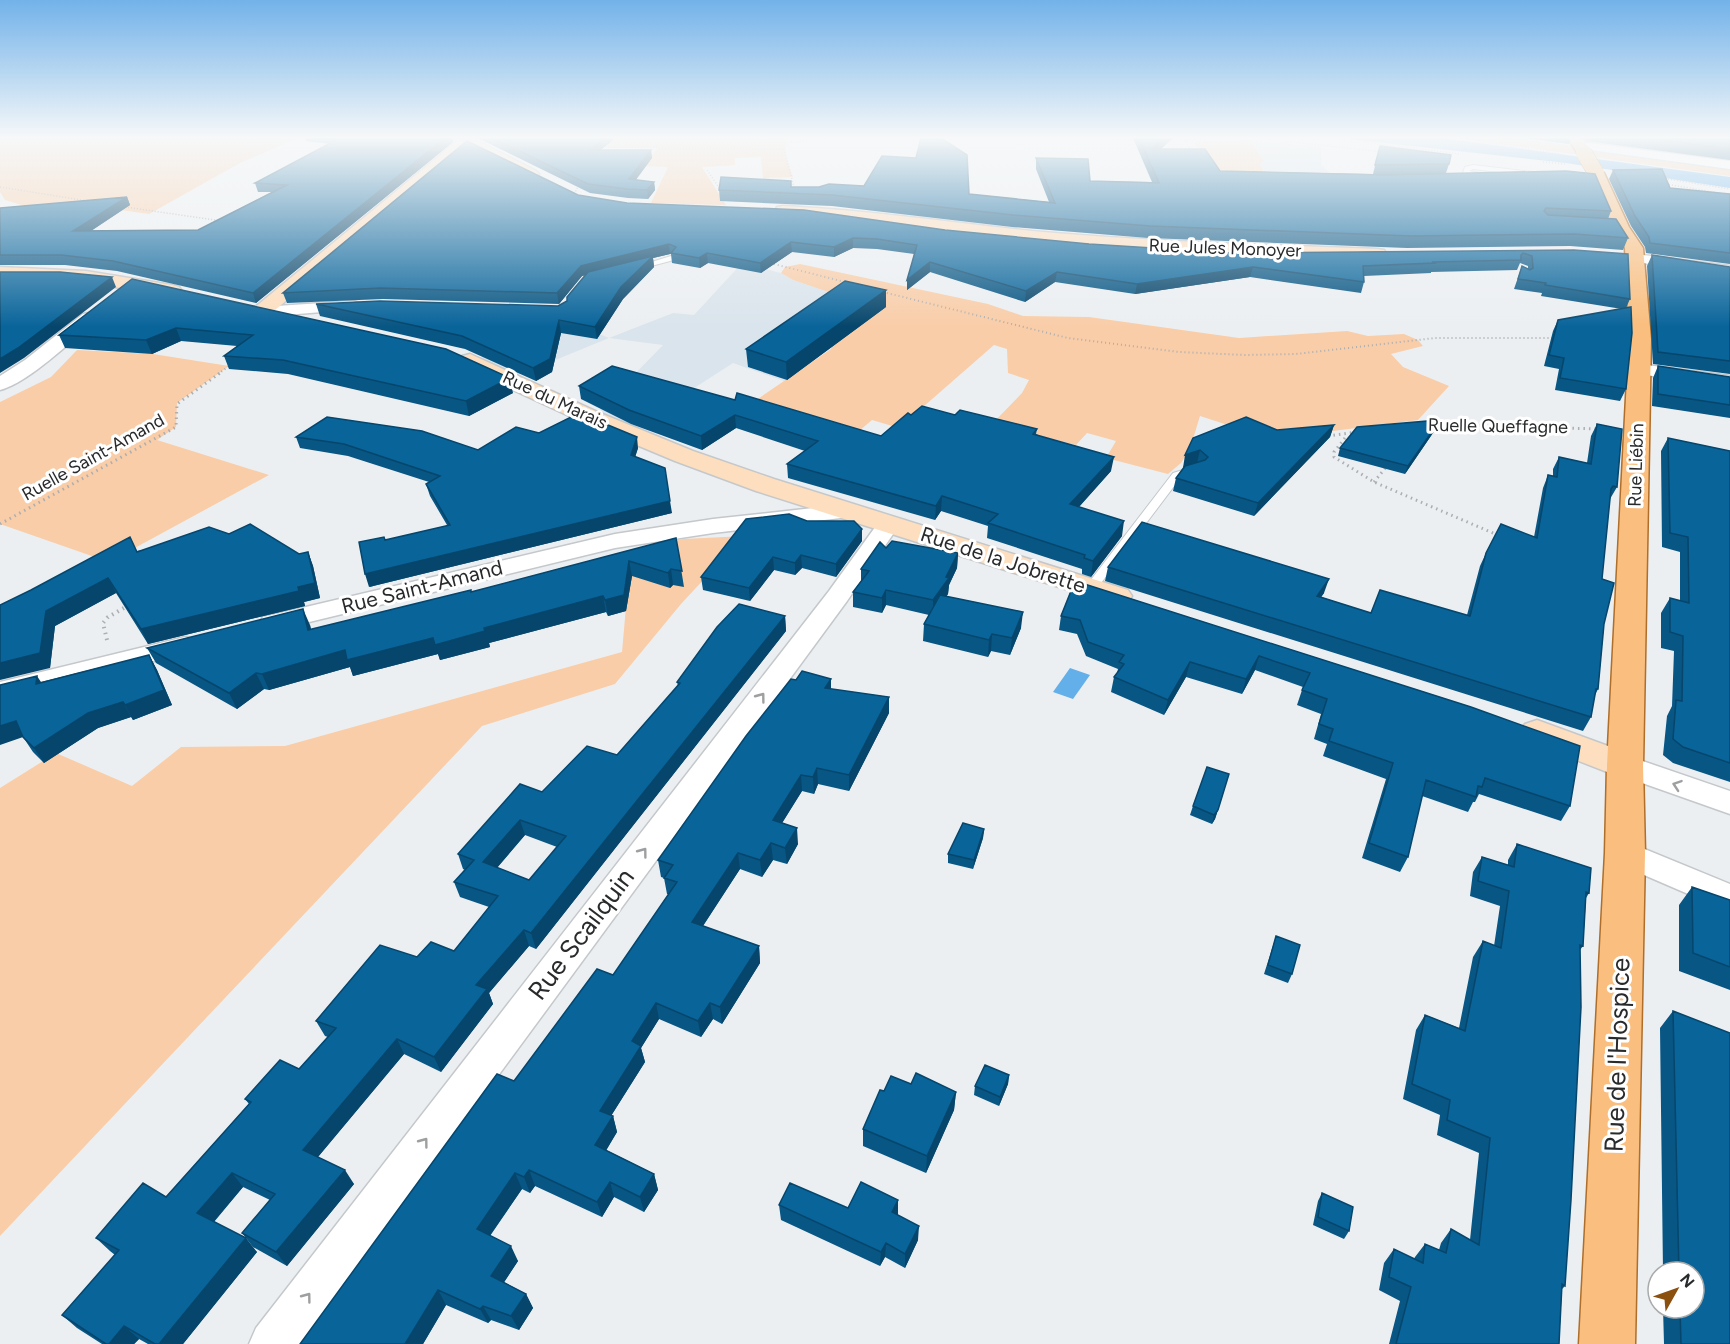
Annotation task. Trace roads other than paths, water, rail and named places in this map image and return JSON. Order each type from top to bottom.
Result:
[{"type":"main road","name":"Rue Liébin","points":[[1604,201],[1615,227],[1634,248],[1635,258],[1639,369],[1625,766]]},
{"type":"main road","name":"Rue de l'Hospice","points":[[1607,1344],[1625,853],[1625,766]]},
{"type":"street","points":[[253,310],[391,201]]},
{"type":"street","name":"Rue Jules Monoyer","points":[[733,209],[796,211],[1012,234],[1137,244],[1396,255]]},
{"type":"street","points":[[1613,256],[1730,271]]},
{"type":"street","points":[[0,273],[65,273],[135,283],[195,296]]},
{"type":"street","points":[[117,297],[135,283]]},
{"type":"street","points":[[253,310],[374,306]]},
{"type":"street","points":[[253,310],[345,329]]},
{"type":"street","points":[[0,384],[32,363],[99,311]]},
{"type":"street","name":"Rue du Marais","points":[[448,353],[471,361],[592,418],[684,456],[765,485],[889,524]]},
{"type":"street","points":[[1639,369],[1730,382]]},
{"type":"street","name":"Rue Saint-Amand","points":[[249,629],[615,541],[713,526],[850,511]]},
{"type":"street","name":"Rue de la Jobrette","points":[[889,524],[1148,606]]},
{"type":"street","name":"Rue Scailquin","points":[[272,1344],[838,596],[889,524]]},
{"type":"street","points":[[0,691],[202,640]]},
{"type":"street","points":[[1513,724],[1730,803]]},
{"type":"street","points":[[1625,853],[1730,899]]},
{"type":"lane","points":[[625,270],[671,258]]},
{"type":"lane","points":[[1091,588],[1177,475],[1198,468]]},
{"type":"water","points":[[1070,668],[1090,675],[1073,699],[1053,692]]}]
